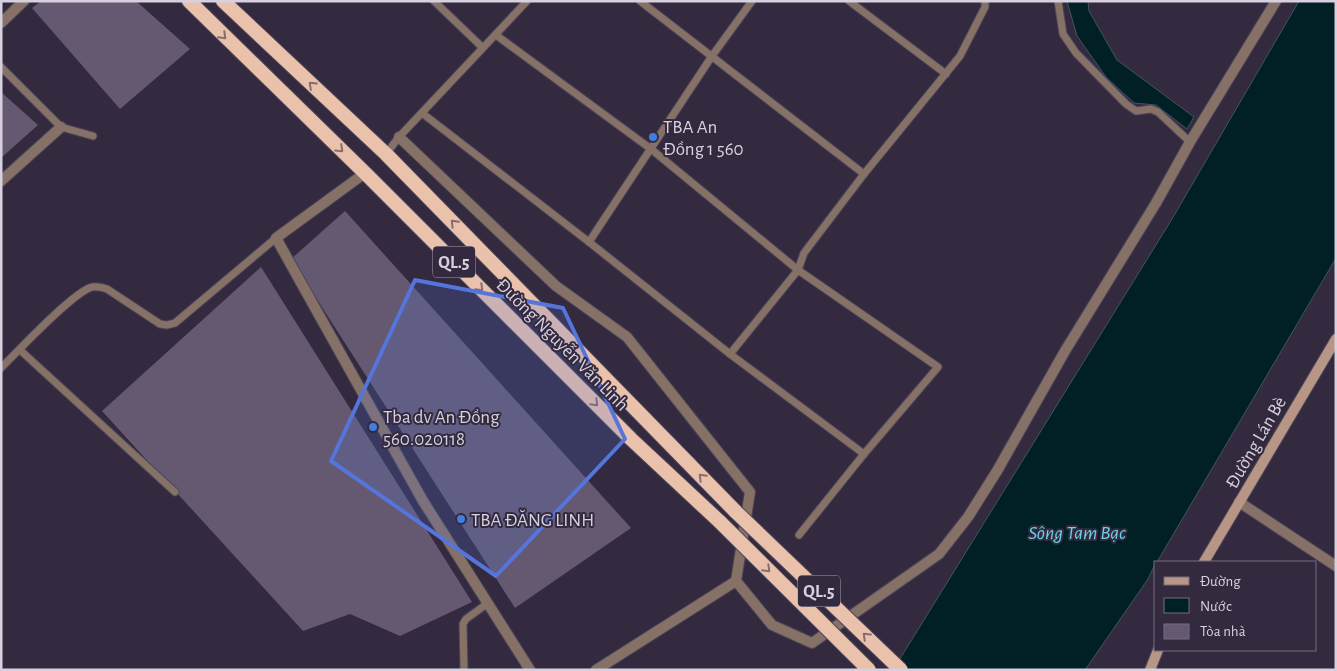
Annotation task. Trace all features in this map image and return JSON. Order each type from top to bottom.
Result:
[{"type":"highway","name":"Đường Nguyễn Văn Linh","points":[[189,1],[365,173],[631,439],[720,522],[869,670]]},
{"type":"highway","name":"Đường Nguyễn Văn Linh","points":[[223,1],[386,154],[736,512],[902,670]]},
{"type":"main road","name":"Đường Lán Bè","points":[[1205,561],[1334,344]]},
{"type":"main road","points":[[1151,669],[1158,651]]},
{"type":"street","points":[[1,24],[24,1]]},
{"type":"street","points":[[399,137],[556,286],[627,337],[750,492],[736,581],[772,625],[812,643],[938,554],[968,517],[1156,203],[1190,142],[1276,1]]},
{"type":"street","points":[[1,181],[61,127]]},
{"type":"street","points":[[365,173],[276,238],[423,501],[530,670]]},
{"type":"street","points":[[1239,502],[1336,566]]},
{"type":"street","points":[[596,670],[736,581]]},
{"type":"lane","points":[[434,1],[482,48]]},
{"type":"lane","points":[[386,154],[399,137],[527,1]]},
{"type":"lane","points":[[640,1],[864,174]]},
{"type":"lane","points":[[589,242],[712,56],[752,1]]},
{"type":"lane","points":[[849,1],[946,74]]},
{"type":"lane","points":[[730,354],[798,270],[804,253],[864,174],[960,56],[985,7],[985,1]]},
{"type":"lane","points":[[1058,1],[1063,34],[1076,53],[1126,104],[1136,111],[1151,109],[1158,112],[1190,142]]},
{"type":"lane","points":[[496,35],[651,150],[798,270],[938,367],[864,454],[799,535]]},
{"type":"lane","points":[[1,67],[61,127],[93,136]]},
{"type":"lane","points":[[422,113],[730,354],[864,454]]},
{"type":"lane","points":[[1,368],[77,296],[92,287],[108,289],[160,324],[167,325],[174,323],[276,238]]},
{"type":"lane","points":[[20,350],[175,492]]},
{"type":"lane","points":[[464,670],[463,624],[466,619],[488,603]]},
{"type":"highlighted area","points":[[415,280],[563,308],[625,439],[496,576],[331,461]]},
{"type":"water","points":[[1067,1],[1088,1],[1089,11],[1117,60],[1194,117],[1187,129],[1156,105],[1134,103],[1106,77],[1077,36]]},
{"type":"water","name":"Sông Tam Bạc","points":[[1299,1],[1336,1],[1336,258],[1158,561],[1154,561],[1154,566],[1148,579],[1085,670],[893,670],[1172,219]]},
{"type":"building","points":[[41,1],[136,1],[190,49],[120,109],[32,8]]},
{"type":"building","points":[[1,92],[38,125],[1,158]]},
{"type":"building","points":[[345,211],[631,528],[515,608],[291,259]]},
{"type":"building","points":[[261,267],[472,602],[400,636],[350,614],[303,631],[102,411]]},
{"type":"place","name":"TBA An Đồng 1 560","points":[[653,137]]},
{"type":"place","name":"Tba dv An Đồng 560.020118","points":[[373,427]]},
{"type":"place","name":"TBA ĐĂNG LINH","points":[[461,519]]}]
